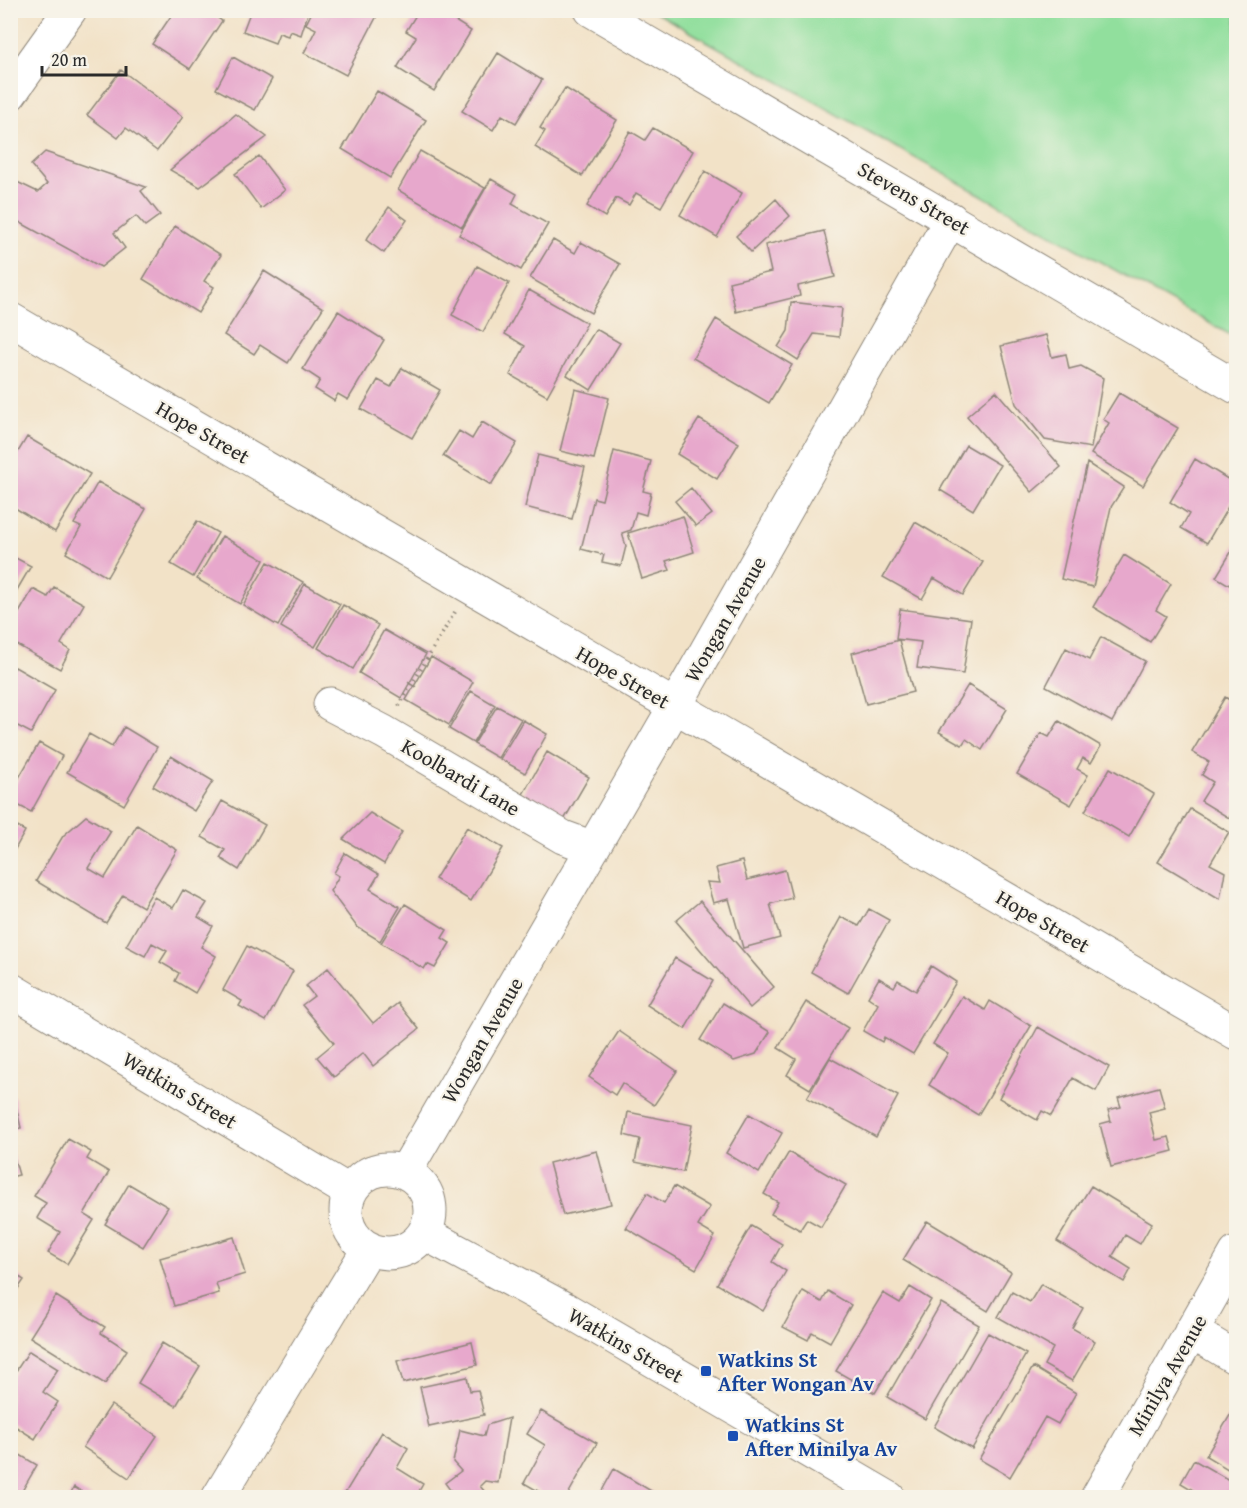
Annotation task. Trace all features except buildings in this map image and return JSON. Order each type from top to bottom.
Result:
[{"type":"street","points":[[10,94],[70,10]]},
{"type":"street","name":"Stevens Street","points":[[591,10],[1236,387]]},
{"type":"street","name":"Wongan Avenue","points":[[405,1172],[674,708],[951,219]]},
{"type":"street","name":"Hope Street","points":[[10,319],[674,708],[1236,1033]]},
{"type":"street","name":"Koolbardi Lane","points":[[330,704],[384,732],[563,837],[593,848]]},
{"type":"street","name":"Watkins Street","points":[[10,989],[350,1192]]},
{"type":"street","points":[[392,1169],[405,1172],[417,1180],[425,1191],[429,1205],[429,1220],[424,1233],[405,1249],[380,1252],[369,1248],[354,1235],[346,1218],[350,1192],[367,1174],[392,1169]]},
{"type":"street","name":"Watkins Street","points":[[424,1233],[567,1310],[889,1497]]},
{"type":"street","points":[[218,1497],[369,1248]]},
{"type":"street","name":"Minilya Avenue","points":[[1097,1497],[1236,1253]]},
{"type":"street","points":[[1191,1331],[1236,1358]]},
{"type":"path","points":[[384,732],[456,611]]},
{"type":"path","points":[[412,685],[423,666]]},
{"type":"green space","points":[[653,11],[1236,11],[1236,338]]},
{"type":"place","name":"Watkins St After Wongan Av","points":[[706,1371]]},
{"type":"place","name":"Watkins St After Minilya Av","points":[[733,1436]]}]
